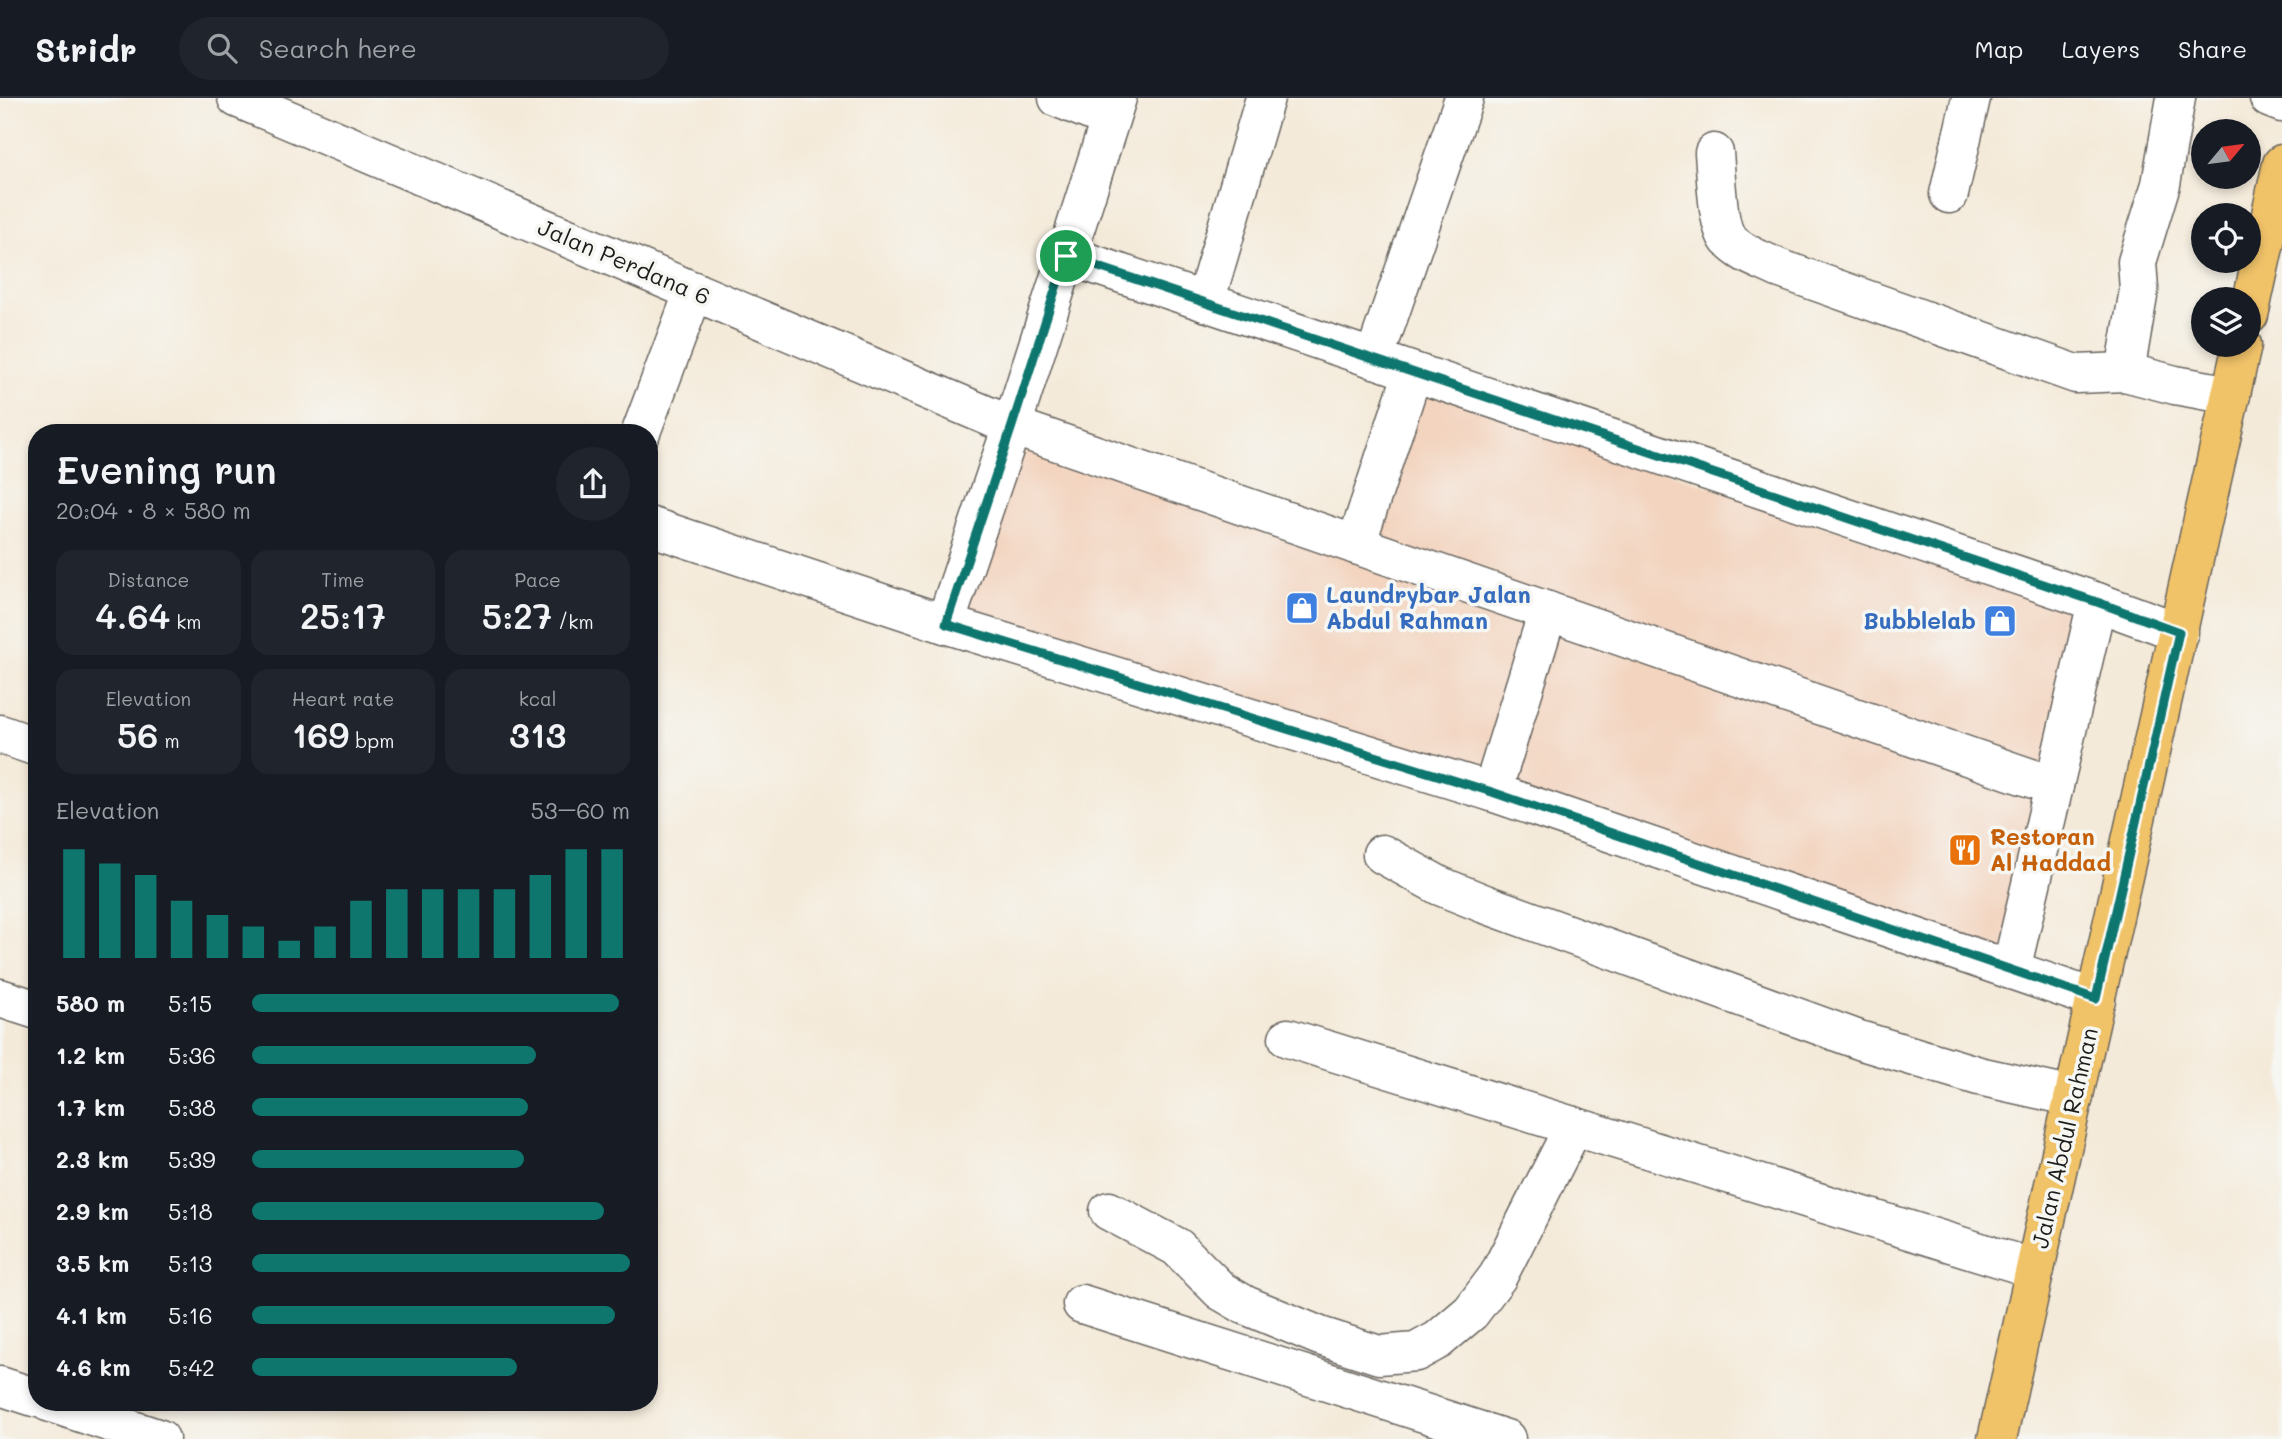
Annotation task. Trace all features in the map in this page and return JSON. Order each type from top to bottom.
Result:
[{"type":"main road","points":[[2255,287],[2282,164]]},
{"type":"main road","name":"Jalan Abdul Rahman","points":[[1997,1439],[2239,357]]},
{"type":"street","name":"Jalan Perdana 6","points":[[237,98],[1012,426],[2054,786]]},
{"type":"street","points":[[946,624],[1113,109],[1058,98]]},
{"type":"street","points":[[1205,302],[1265,98]]},
{"type":"street","points":[[1374,359],[1464,98]]},
{"type":"street","points":[[1949,194],[1971,98]]},
{"type":"street","points":[[2125,372],[2139,290],[2137,262],[2161,184],[2176,98]]},
{"type":"street","points":[[2269,98],[2282,103]]},
{"type":"street","points":[[1714,153],[1722,227],[1729,240],[1746,253],[1778,268],[2076,374],[2125,372],[2175,385],[2231,395]]},
{"type":"street","points":[[1066,256],[2097,602],[2179,632]]},
{"type":"street","points":[[644,424],[694,291]]},
{"type":"street","points":[[1356,545],[1413,372]]},
{"type":"street","points":[[658,529],[946,624],[1492,792],[2096,999]]},
{"type":"street","points":[[2011,970],[2097,602]]},
{"type":"street","points":[[1492,792],[1548,611]]},
{"type":"street","points":[[0,734],[28,744]]},
{"type":"street","points":[[1382,854],[1440,886],[1485,904],[1862,1041],[1979,1076],[2074,1097]]},
{"type":"street","points":[[0,998],[28,1007]]},
{"type":"street","points":[[1288,1038],[2035,1269]]},
{"type":"street","points":[[1109,1211],[1177,1247],[1221,1291],[1245,1305],[1320,1336],[1379,1354],[1416,1352],[1438,1340],[1471,1312],[1498,1276],[1574,1126]]},
{"type":"street","points":[[1082,1304],[1506,1439]]},
{"type":"street","points":[[0,1385],[28,1395]]},
{"type":"street","points":[[75,1411],[160,1439]]},
{"type":"shaded area","points":[[1418,388],[2082,612],[2003,954],[962,616],[1022,439],[1361,555]]},
{"type":"place","name":"Laundrybar Jalan Abdul Rahman","points":[[1302,608]]},
{"type":"place","name":"Bubblelab","points":[[2000,621]]},
{"type":"place","name":"Restoran Al Haddad","points":[[1965,850]]},
{"type":"route","points":[[1066,256],[2097,602],[2179,632],[2096,999],[1492,792],[946,624],[1066,256]]}]
